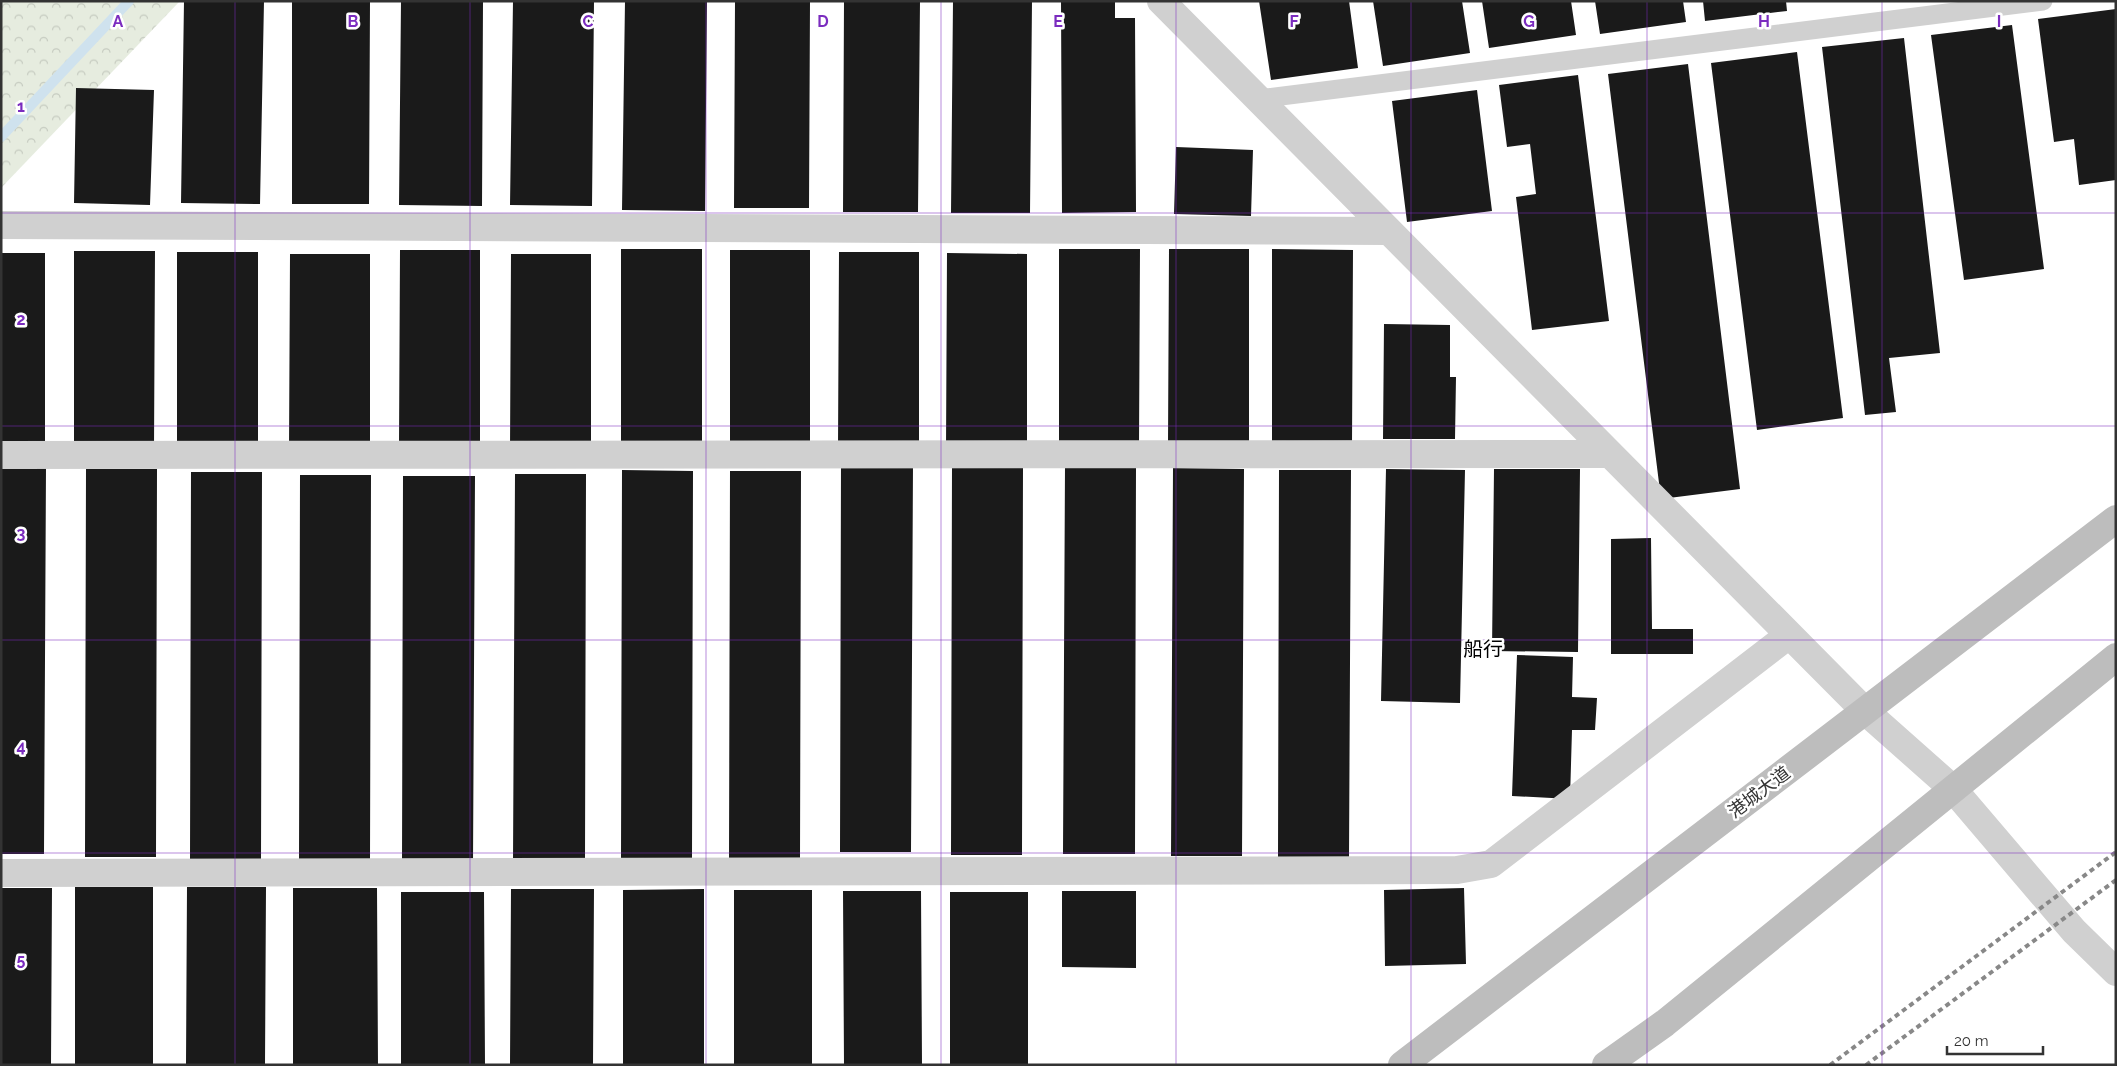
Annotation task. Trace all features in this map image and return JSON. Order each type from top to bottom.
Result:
[{"type":"main road","name":"港城大道","points":[[1402,1065],[2116,520]]},
{"type":"main road","points":[[1606,1065],[1665,1023],[2116,657]]},
{"type":"street","points":[[1161,1],[1865,711],[1953,789],[2074,931],[2116,972]]},
{"type":"street","points":[[1,225],[1389,232]]},
{"type":"street","points":[[1,455],[1610,454]]},
{"type":"street","points":[[1,873],[1457,870],[1492,864],[1789,635]]},
{"type":"lane","points":[[1258,99],[2042,1]]},
{"type":"green space","points":[[1,1],[180,1],[1,188]]},
{"type":"building","points":[[184,1],[264,1],[260,204],[181,203]]},
{"type":"building","points":[[292,1],[370,1],[369,204],[292,204]]},
{"type":"building","points":[[401,1],[483,1],[482,206],[399,205]]},
{"type":"building","points":[[513,1],[594,1],[592,206],[510,205]]},
{"type":"building","points":[[625,1],[707,1],[705,211],[622,210]]},
{"type":"building","points":[[735,1],[810,1],[809,208],[734,208]]},
{"type":"building","points":[[844,1],[920,1],[918,212],[843,212]]},
{"type":"building","points":[[953,1],[1032,1],[1030,213],[951,213]]},
{"type":"building","points":[[1061,1],[1115,1],[1115,18],[1135,18],[1136,212],[1062,213]]},
{"type":"building","points":[[1259,1],[1349,1],[1358,68],[1271,80]]},
{"type":"building","points":[[1373,1],[1462,1],[1470,53],[1383,66]]},
{"type":"building","points":[[1482,1],[1571,1],[1576,35],[1489,48]]},
{"type":"building","points":[[1595,1],[1683,1],[1686,22],[1600,34]]},
{"type":"building","points":[[1703,1],[1786,1],[1787,11],[1705,21]]},
{"type":"building","points":[[2116,9],[2116,180],[2079,185],[2074,139],[2054,142],[2038,19]]},
{"type":"building","points":[[2012,25],[2044,269],[1964,280],[1931,35]]},
{"type":"building","points":[[1904,38],[1940,353],[1889,358],[1896,412],[1865,415],[1822,47]]},
{"type":"building","points":[[1797,52],[1843,418],[1757,430],[1711,63]]},
{"type":"building","points":[[1688,64],[1740,489],[1661,499],[1608,74]]},
{"type":"building","points":[[1578,75],[1609,321],[1532,330],[1516,197],[1536,194],[1530,144],[1507,147],[1499,85]]},
{"type":"building","points":[[76,88],[154,90],[150,205],[74,203]]},
{"type":"building","points":[[1477,90],[1492,211],[1407,222],[1392,101]]},
{"type":"building","points":[[1176,147],[1253,150],[1251,216],[1174,214]]},
{"type":"building","points":[[621,249],[702,249],[702,445],[621,445]]},
{"type":"building","points":[[1059,249],[1140,249],[1139,445],[1059,445]]},
{"type":"building","points":[[1169,249],[1249,249],[1249,445],[1168,445]]},
{"type":"building","points":[[1272,249],[1353,250],[1352,446],[1272,445]]},
{"type":"building","points":[[400,250],[480,250],[480,447],[399,446]]},
{"type":"building","points":[[730,250],[810,250],[810,446],[730,446]]},
{"type":"building","points":[[74,251],[155,251],[154,448],[74,447]]},
{"type":"building","points":[[177,252],[258,252],[258,448],[177,448]]},
{"type":"building","points":[[839,252],[919,252],[919,448],[838,448]]},
{"type":"building","points":[[1,253],[45,253],[45,449],[1,449]]},
{"type":"building","points":[[947,253],[1027,254],[1027,450],[946,450]]},
{"type":"building","points":[[290,254],[370,254],[370,450],[289,450]]},
{"type":"building","points":[[511,254],[591,254],[591,450],[510,450]]},
{"type":"building","points":[[1384,324],[1450,325],[1450,377],[1456,377],[1455,439],[1383,439]]},
{"type":"building","points":[[841,464],[913,464],[911,852],[840,852]]},
{"type":"building","points":[[1,466],[46,466],[44,854],[1,854]]},
{"type":"building","points":[[1065,466],[1136,466],[1135,854],[1063,854]]},
{"type":"building","points":[[952,467],[1023,467],[1022,855],[951,855]]},
{"type":"building","points":[[1173,468],[1244,469],[1242,856],[1171,856]]},
{"type":"building","points":[[86,469],[157,469],[156,857],[85,857]]},
{"type":"building","points":[[1386,469],[1465,470],[1460,703],[1381,701]]},
{"type":"building","points":[[1494,469],[1580,469],[1578,652],[1492,651]]},
{"type":"building","points":[[622,470],[693,471],[692,858],[621,858]]},
{"type":"building","points":[[1279,470],[1351,470],[1349,858],[1278,858]]},
{"type":"building","points":[[730,471],[801,471],[800,859],[729,859]]},
{"type":"building","points":[[191,472],[262,472],[261,860],[190,859]]},
{"type":"building","points":[[515,474],[586,474],[585,862],[513,862]]},
{"type":"building","points":[[300,475],[371,475],[370,863],[299,863]]},
{"type":"building","points":[[403,476],[475,476],[473,864],[402,864]]},
{"type":"building","points":[[1651,538],[1652,629],[1693,629],[1693,654],[1611,654],[1611,539]]},
{"type":"building","points":[[1517,655],[1573,657],[1572,697],[1597,698],[1595,730],[1572,730],[1570,799],[1512,796]]},
{"type":"building","points":[[75,887],[153,887],[153,1065],[75,1065]]},
{"type":"building","points":[[187,887],[266,887],[265,1065],[186,1065]]},
{"type":"building","points":[[1,888],[52,888],[51,1065],[1,1065]]},
{"type":"building","points":[[293,888],[377,888],[378,1065],[293,1065]]},
{"type":"building","points":[[1464,888],[1466,964],[1385,966],[1384,890]]},
{"type":"building","points":[[511,889],[594,889],[593,1065],[510,1065]]},
{"type":"building","points":[[704,889],[704,1065],[623,1065],[623,890]]},
{"type":"building","points":[[734,890],[812,890],[812,1065],[734,1065]]},
{"type":"building","points":[[843,891],[921,891],[922,1065],[844,1065]]},
{"type":"building","points":[[1062,891],[1136,891],[1136,968],[1062,967]]},
{"type":"building","points":[[401,892],[484,892],[485,1065],[401,1065]]},
{"type":"building","points":[[950,892],[1028,892],[1028,1065],[950,1065]]},
{"type":"waterway","points":[[1,137],[129,1]]},
{"type":"railway","points":[[1830,1065],[2116,852]]},
{"type":"railway","points":[[1866,1065],[2116,880]]},
{"type":"district","name":"船行","points":[[1483,649]]}]
